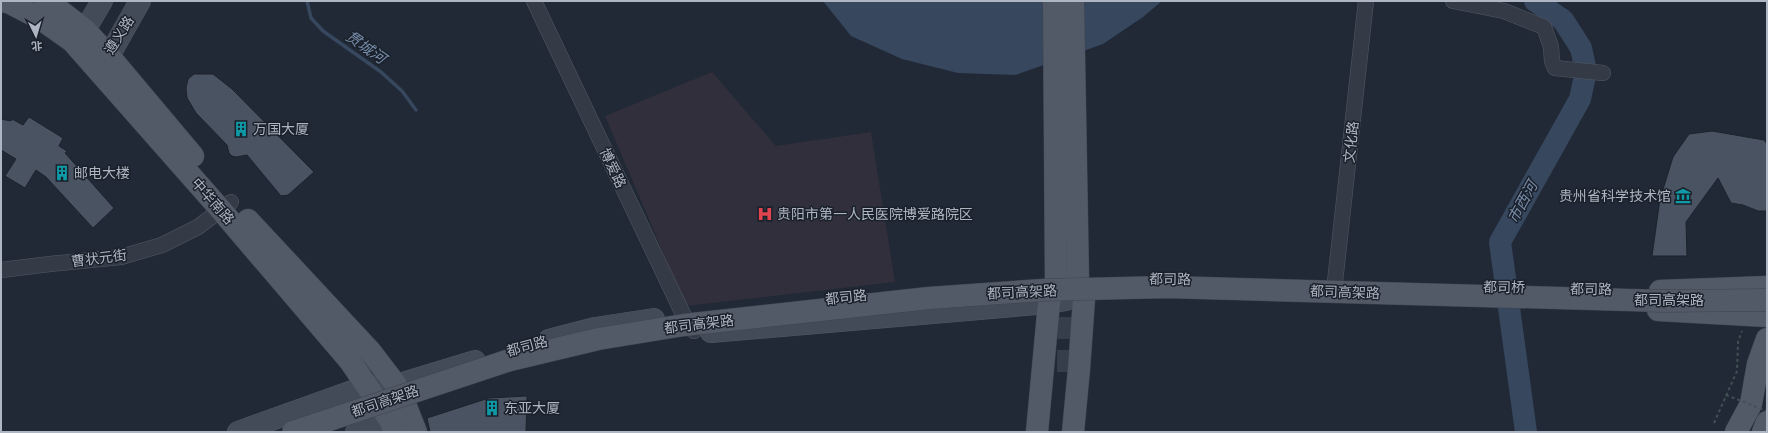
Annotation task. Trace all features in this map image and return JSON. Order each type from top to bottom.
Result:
[{"type":"main road","name":"中华南路","points":[[1,1],[8,2],[41,19],[78,35]]},
{"type":"main road","name":"中华南路","points":[[45,1],[50,3],[102,61],[226,206],[350,361],[393,426]]},
{"type":"main road","points":[[78,35],[102,1]]},
{"type":"main road","name":"遵义路","points":[[102,61],[140,1]]},
{"type":"main road","points":[[1054,1],[1065,99],[1073,286],[1079,369],[1073,432]]},
{"type":"main road","points":[[1065,99],[1073,1]]},
{"type":"main road","name":"中华南路","points":[[226,206],[370,351],[400,395],[416,432]]},
{"type":"main road","name":"都司路","points":[[400,395],[508,350],[588,330],[683,314],[928,288],[1073,286],[1168,278],[1336,282],[1473,296]]},
{"type":"main road","points":[[1037,432],[1049,303],[1073,286]]},
{"type":"main road","name":"都司路","points":[[1073,286],[1166,298],[1473,296]]},
{"type":"main road","name":"都司路","points":[[238,432],[366,386],[400,395],[600,348],[696,334],[1049,303],[1063,300],[1073,286]]},
{"type":"main road","name":"都司高架路","points":[[293,432],[510,360],[598,339],[684,325],[929,298],[1043,290],[1167,287],[1662,301],[1763,287]]},
{"type":"main road","name":"都司路","points":[[1535,297],[1763,287]]},
{"type":"main road","name":"都司桥","points":[[1473,296],[1535,297]]},
{"type":"main road","name":"都司路","points":[[1535,297],[1663,310],[1767,316]]},
{"type":"main road","points":[[1736,432],[1750,404],[1758,364],[1767,338]]},
{"type":"main road","points":[[1723,428],[1736,398],[1758,364]]},
{"type":"main road","points":[[1049,432],[1063,371],[1059,432]]},
{"type":"main road","name":"都司路","points":[[356,432],[393,426],[400,395]]},
{"type":"main road","points":[[1763,432],[1767,422]]},
{"type":"street","name":"博爱路","points":[[534,1],[683,314],[696,334]]},
{"type":"street","points":[[1453,1],[1504,11],[1544,27],[1551,47],[1552,61],[1555,68],[1603,73]]},
{"type":"street","name":"文化路","points":[[1336,282],[1369,2]]},
{"type":"street","name":"曹状元街","points":[[1,270],[120,257],[162,244],[198,227],[226,206]]},
{"type":"path","points":[[1723,428],[1726,395],[1737,371]]},
{"type":"path","points":[[1726,395],[1767,411]]},
{"type":"shaded area","name":"贵阳市第一人民医院博爱路院区","points":[[712,72],[776,146],[871,132],[895,282],[686,306],[605,116]]},
{"type":"water","points":[[823,1],[1162,1],[1143,17],[1103,44],[1015,75],[958,73],[902,59],[851,36]]},
{"type":"building","name":"万国大厦","points":[[194,74],[213,74],[232,89],[314,172],[288,195],[281,196],[247,155],[236,157],[232,156],[229,153],[227,145],[196,113],[187,98],[186,88],[188,79]]},
{"type":"building","name":"邮电大楼","points":[[29,117],[63,138],[59,146],[67,151],[65,153],[114,208],[93,228],[46,177],[36,170],[25,188],[5,176],[16,159],[1,150],[1,119],[11,121],[12,119],[23,125]]},
{"type":"building","name":"贵州省科学技术馆","points":[[1712,131],[1764,140],[1767,144],[1767,211],[1758,211],[1743,205],[1731,203],[1718,178],[1686,222],[1687,256],[1652,256],[1660,199],[1673,157],[1689,134]]},
{"type":"building","name":"东亚大厦","points":[[527,396],[526,432],[430,432],[427,418],[489,398]]},
{"type":"waterway","name":"贯城河","points":[[307,1],[311,18],[323,31],[381,72],[402,91],[416,110]]},
{"type":"waterway","name":"市西河","points":[[1526,432],[1500,242],[1580,99],[1586,71],[1581,48],[1563,20],[1535,1]]},
{"type":"tunnel","points":[[1068,372],[1069,279]]},
{"type":"place","name":"万国大厦","points":[[241,129]]},
{"type":"place","name":"邮电大楼","points":[[62,173]]},
{"type":"place","name":"贵州省科学技术馆","points":[[1683,196]]},
{"type":"place","name":"贵阳市第一人民医院博爱路院区","points":[[765,214]]},
{"type":"place","name":"东亚大厦","points":[[492,408]]}]
